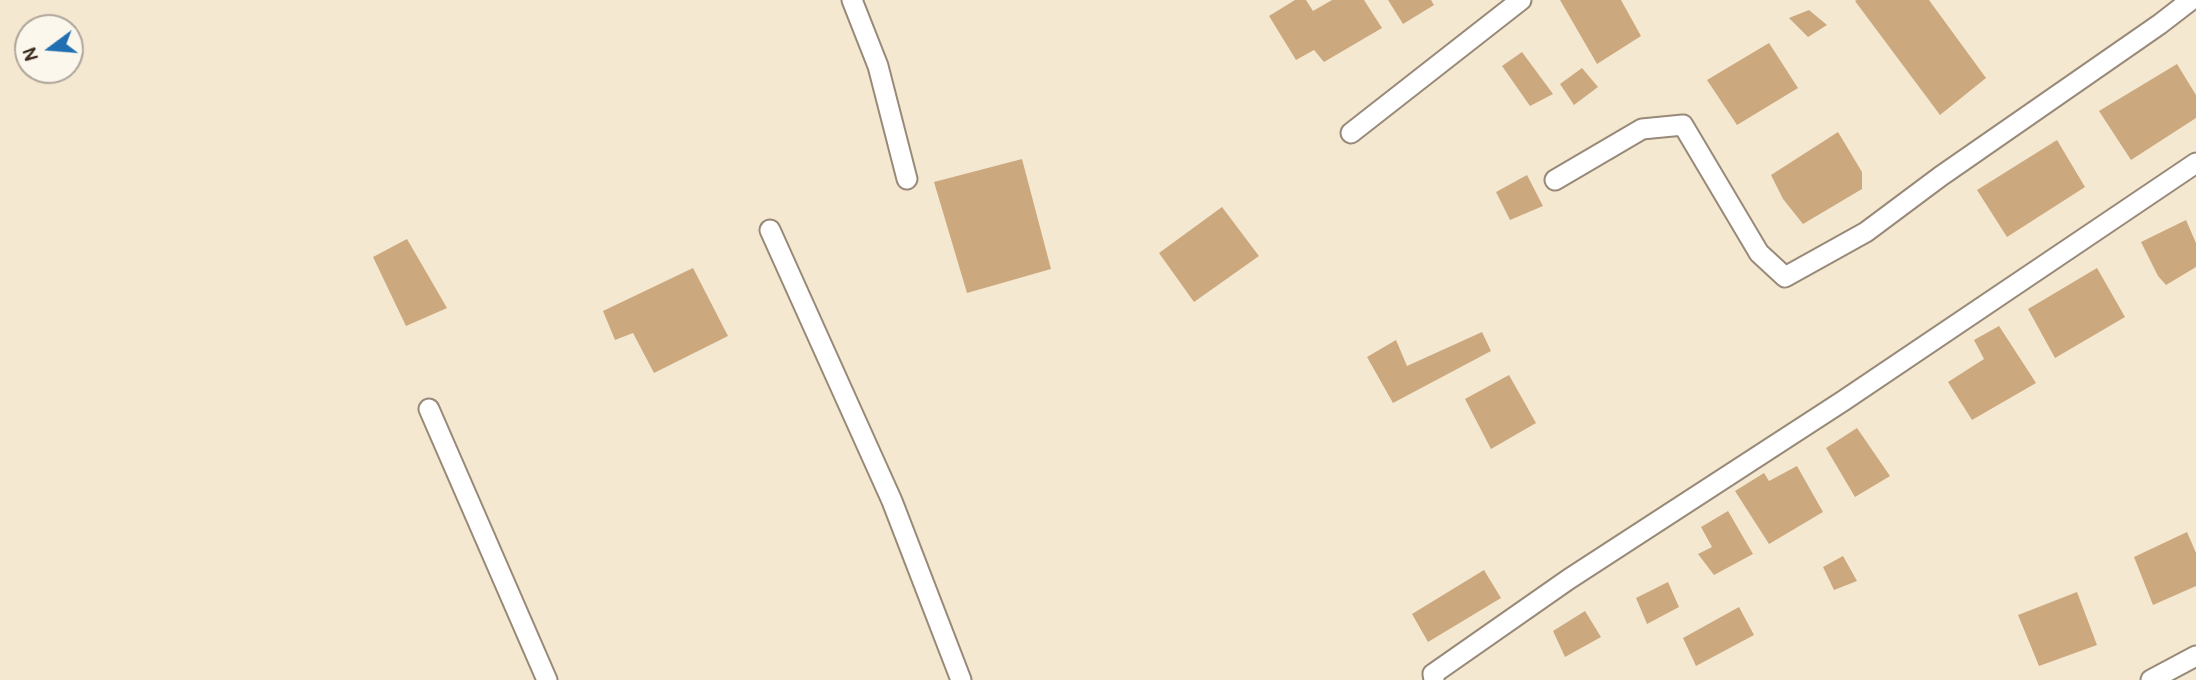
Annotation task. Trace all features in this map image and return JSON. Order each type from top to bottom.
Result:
[{"type":"lane","points":[[852,0],[878,66],[906,178]]},
{"type":"lane","points":[[1351,132],[1521,0]]},
{"type":"lane","points":[[1555,180],[1642,129],[1683,125],[1759,253],[1785,277],[1867,232],[1941,176],[2191,0]]},
{"type":"lane","points":[[1434,680],[1433,674],[1569,579],[1843,401],[2196,163]]},
{"type":"lane","points":[[770,230],[892,500],[961,680]]},
{"type":"lane","points":[[429,409],[547,680]]},
{"type":"lane","points":[[2151,680],[2196,656]]},
{"type":"building","points":[[1295,0],[1306,0],[1313,11],[1332,0],[1364,0],[1382,28],[1324,62],[1314,50],[1296,60],[1269,16]]},
{"type":"building","points":[[1388,0],[1431,0],[1434,5],[1403,24]]},
{"type":"building","points":[[1560,0],[1621,0],[1641,36],[1597,64]]},
{"type":"building","points":[[1929,0],[1986,78],[1940,115],[1855,1]]},
{"type":"building","points":[[1809,10],[1827,25],[1808,37],[1789,18]]},
{"type":"building","points":[[1769,43],[1798,88],[1737,125],[1707,80]]},
{"type":"building","points":[[1522,52],[1553,94],[1530,106],[1502,66]]},
{"type":"building","points":[[2177,64],[2196,95],[2196,118],[2131,160],[2099,111]]},
{"type":"building","points":[[1582,68],[1598,87],[1574,105],[1560,84]]},
{"type":"building","points":[[1838,132],[1862,172],[1862,189],[1803,224],[1783,199],[1771,175]]},
{"type":"building","points":[[2057,140],[2085,187],[2007,237],[1977,190]]},
{"type":"building","points":[[1022,159],[1051,269],[967,293],[934,182]]},
{"type":"building","points":[[1527,175],[1543,206],[1510,220],[1496,192]]},
{"type":"building","points":[[1222,207],[1259,256],[1194,302],[1159,253]]},
{"type":"building","points":[[2186,220],[2196,243],[2196,267],[2166,285],[2158,276],[2141,242]]},
{"type":"building","points":[[407,239],[447,308],[406,326],[373,257]]},
{"type":"building","points":[[693,268],[728,336],[654,373],[633,333],[615,340],[603,311]]},
{"type":"building","points":[[2097,268],[2125,317],[2055,358],[2028,309]]},
{"type":"building","points":[[1999,326],[2036,383],[1972,420],[1948,382],[1984,359],[1974,340]]},
{"type":"building","points":[[1482,332],[1491,351],[1393,403],[1367,357],[1396,340],[1407,366]]},
{"type":"building","points":[[1509,375],[1536,423],[1491,449],[1465,399]]},
{"type":"building","points":[[1857,428],[1890,476],[1855,497],[1826,448]]},
{"type":"building","points":[[1797,466],[1823,512],[1769,544],[1735,491],[1764,473],[1769,481]]},
{"type":"building","points":[[1728,511],[1753,554],[1714,575],[1698,554],[1712,547],[1701,527]]},
{"type":"building","points":[[2187,532],[2196,553],[2196,586],[2153,605],[2134,557]]},
{"type":"building","points":[[1843,556],[1857,581],[1834,590],[1823,567]]},
{"type":"building","points":[[1484,570],[1501,598],[1428,642],[1412,614]]},
{"type":"building","points":[[1668,582],[1679,607],[1647,624],[1636,598]]},
{"type":"building","points":[[2077,592],[2097,645],[2039,666],[2018,615]]},
{"type":"building","points":[[1739,607],[1754,635],[1696,666],[1683,638]]},
{"type":"building","points":[[1585,611],[1601,637],[1565,657],[1553,631]]}]
